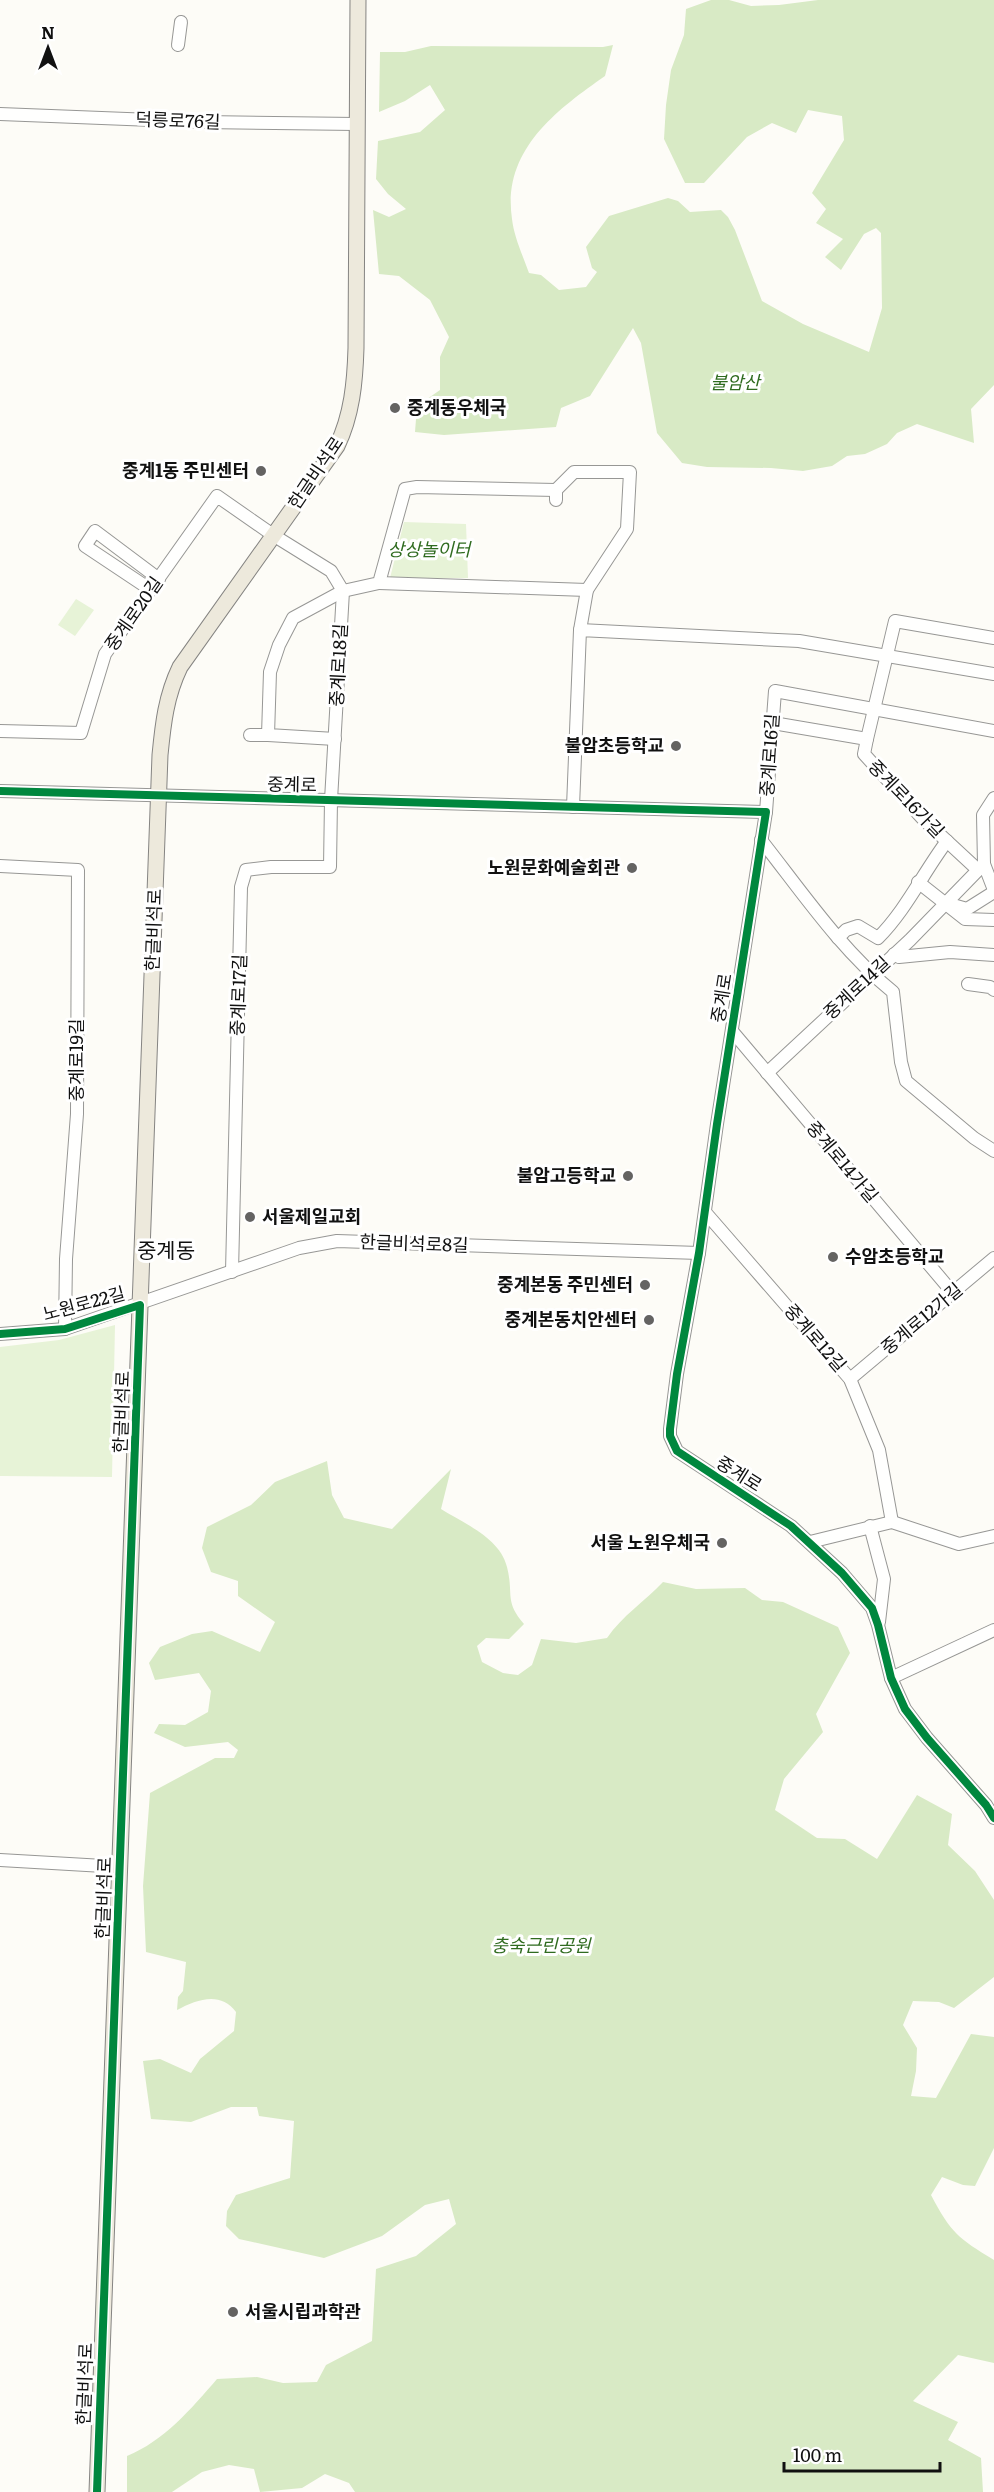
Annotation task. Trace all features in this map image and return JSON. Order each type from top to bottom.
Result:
[{"type":"main road","name":"한글비석로","points":[[97,2492],[160,755],[165,714],[176,676],[195,645],[337,446],[345,430],[355,384],[358,0]]},
{"type":"street","points":[[178,45],[181,22]]},
{"type":"street","name":"덕릉로76길","points":[[0,114],[203,123],[356,124]]},
{"type":"street","points":[[379,583],[405,489],[417,487],[556,495],[574,472],[630,472],[627,529],[587,590],[580,630],[573,807]]},
{"type":"street","name":"중계로20길","points":[[0,731],[81,733],[105,654],[217,496],[273,536]]},
{"type":"street","points":[[151,590],[85,546],[95,531],[159,579]]},
{"type":"street","points":[[273,536],[331,572],[343,591],[379,583],[587,590]]},
{"type":"street","name":"중계로18길","points":[[268,735],[270,672],[283,636],[293,618],[343,591]]},
{"type":"street","name":"중계로18길","points":[[331,800],[343,591]]},
{"type":"street","points":[[867,739],[895,621],[994,638]]},
{"type":"street","points":[[580,630],[799,641],[994,675]]},
{"type":"street","name":"중계로16길","points":[[766,812],[775,691],[994,731]]},
{"type":"street","name":"중계로16가길","points":[[773,723],[867,739],[864,754],[923,819],[981,867]]},
{"type":"street","points":[[250,735],[335,739]]},
{"type":"street","name":"중계로","points":[[0,791],[766,812],[670,1436],[674,1448],[688,1460],[791,1526],[810,1542],[842,1573],[872,1608],[891,1678],[905,1709],[927,1738],[986,1805],[994,1818]]},
{"type":"street","points":[[946,903],[967,909],[994,891],[981,867],[989,844],[983,815],[994,798]]},
{"type":"street","name":"중계로17길","points":[[232,1272],[241,887],[246,870],[271,867],[330,867],[331,800]]},
{"type":"street","points":[[761,840],[838,938],[871,975],[893,992],[901,1062],[906,1081],[994,1151]]},
{"type":"street","points":[[838,938],[846,930],[858,926],[878,938],[894,922],[918,882],[947,841]]},
{"type":"street","name":"중계로19길","points":[[0,866],[78,870],[77,1114],[66,1259],[65,1329]]},
{"type":"street","name":"중계로14길","points":[[767,1072],[894,954],[981,867]]},
{"type":"street","points":[[918,882],[965,919],[994,920]]},
{"type":"street","points":[[894,954],[899,957],[951,952],[994,955]]},
{"type":"street","points":[[968,984],[990,987],[994,990]]},
{"type":"street","name":"중계로14가길","points":[[732,1031],[953,1293]]},
{"type":"street","name":"중계로12길","points":[[705,1212],[850,1379],[879,1450],[892,1522]]},
{"type":"street","name":"한글비석로8길","points":[[140,1305],[299,1248],[337,1241],[699,1253]]},
{"type":"street","name":"중계로12가길","points":[[850,1379],[994,1258]]},
{"type":"street","name":"노원로22길","points":[[0,1334],[65,1329],[140,1305]]},
{"type":"street","points":[[810,1542],[892,1522],[959,1544],[994,1536]]},
{"type":"street","name":"중계로","points":[[870,1526],[884,1579],[878,1625]]},
{"type":"street","points":[[891,1678],[994,1630]]},
{"type":"street","points":[[0,1860],[121,1867]]},
{"type":"green space","name":"불암산","points":[[711,0],[729,0],[751,6],[818,0],[994,0],[994,385],[971,409],[974,443],[917,424],[897,433],[887,444],[865,454],[847,456],[832,466],[803,471],[707,467],[682,463],[657,433],[641,343],[633,328],[590,396],[561,408],[556,427],[444,435],[415,432],[417,406],[440,390],[440,357],[449,337],[430,300],[399,276],[379,274],[373,210],[389,217],[406,209],[388,194],[376,179],[378,141],[420,132],[445,110],[430,85],[405,101],[379,112],[380,52],[405,52],[431,46],[603,47],[613,45],[605,76],[568,104],[536,135],[515,173],[511,195],[512,219],[529,273],[541,275],[559,290],[586,287],[597,272],[592,268],[586,247],[609,216],[668,198],[678,201],[690,212],[721,210],[735,230],[762,301],[803,324],[869,352],[882,308],[881,233],[876,228],[864,234],[841,270],[825,257],[843,239],[816,223],[826,209],[812,193],[844,140],[842,116],[808,110],[796,133],[772,123],[747,137],[704,183],[685,183],[664,139],[671,70],[684,35],[686,9]]},
{"type":"green space","name":"상상놀이터","points":[[404,522],[466,524],[468,578],[390,578]]},
{"type":"green space","points":[[76,599],[94,610],[75,636],[58,625]]},
{"type":"green space","points":[[115,1325],[112,1477],[0,1476],[0,1347],[59,1340]]},
{"type":"green space","name":"충숙근린공원","points":[[327,1461],[332,1495],[344,1518],[392,1529],[451,1469],[441,1509],[471,1526],[497,1548],[507,1567],[514,1609],[524,1624],[509,1639],[486,1638],[477,1646],[482,1662],[503,1673],[518,1675],[532,1665],[541,1639],[576,1643],[607,1638],[663,1582],[696,1589],[745,1588],[762,1600],[783,1602],[838,1627],[850,1653],[816,1714],[823,1732],[784,1779],[775,1810],[817,1838],[845,1839],[877,1859],[917,1795],[952,1814],[948,1845],[975,1871],[994,1900],[994,1977],[954,2008],[939,2002],[913,2001],[903,2025],[917,2048],[916,2071],[911,2096],[936,2098],[971,2034],[994,2037],[994,2148],[975,2186],[963,2185],[942,2177],[931,2195],[956,2233],[994,2260],[994,2363],[958,2355],[913,2401],[958,2422],[948,2440],[981,2458],[983,2492],[355,2492],[349,2483],[325,2474],[302,2488],[260,2492],[254,2469],[229,2465],[202,2472],[172,2492],[127,2492],[127,2456],[165,2433],[187,2413],[217,2379],[257,2377],[283,2383],[317,2382],[326,2365],[372,2341],[376,2269],[416,2256],[456,2224],[449,2199],[425,2205],[382,2236],[324,2258],[239,2239],[226,2226],[227,2211],[236,2195],[290,2178],[294,2121],[259,2116],[257,2107],[231,2107],[191,2122],[151,2119],[143,2061],[160,2059],[191,2073],[200,2059],[234,2031],[236,2012],[230,2005],[216,1999],[201,2000],[177,2010],[178,1997],[183,1991],[186,1962],[146,1952],[143,1886],[150,1793],[215,1758],[234,1758],[238,1750],[228,1742],[185,1747],[154,1733],[159,1724],[185,1725],[208,1712],[211,1691],[199,1673],[155,1680],[149,1663],[160,1647],[192,1634],[212,1631],[260,1652],[275,1622],[238,1596],[238,1581],[211,1572],[202,1548],[207,1527],[251,1505],[275,1482]]},
{"type":"cycle path","points":[[0,791],[766,812],[699,1253],[677,1374],[670,1436],[677,1451],[791,1526],[842,1573],[872,1608],[891,1678],[905,1709],[927,1738],[986,1805],[994,1818]]},
{"type":"cycle path","points":[[0,1334],[65,1329],[140,1305],[97,2492]]},
{"type":"place","name":"중계동우체국","points":[[395,408]]},
{"type":"place","name":"중계1동 주민센터","points":[[261,471]]},
{"type":"place","name":"불암초등학교","points":[[676,746]]},
{"type":"place","name":"노원문화예술회관","points":[[632,868]]},
{"type":"place","name":"불암고등학교","points":[[628,1176]]},
{"type":"place","name":"서울제일교회","points":[[250,1217]]},
{"type":"place","name":"수암초등학교","points":[[833,1257]]},
{"type":"place","name":"중계본동 주민센터","points":[[645,1285]]},
{"type":"place","name":"중계본동치안센터","points":[[649,1320]]},
{"type":"place","name":"서울 노원우체국","points":[[722,1543]]},
{"type":"place","name":"서울시립과학관","points":[[233,2312]]},
{"type":"district","name":"중계동","points":[[166,1251]]}]
